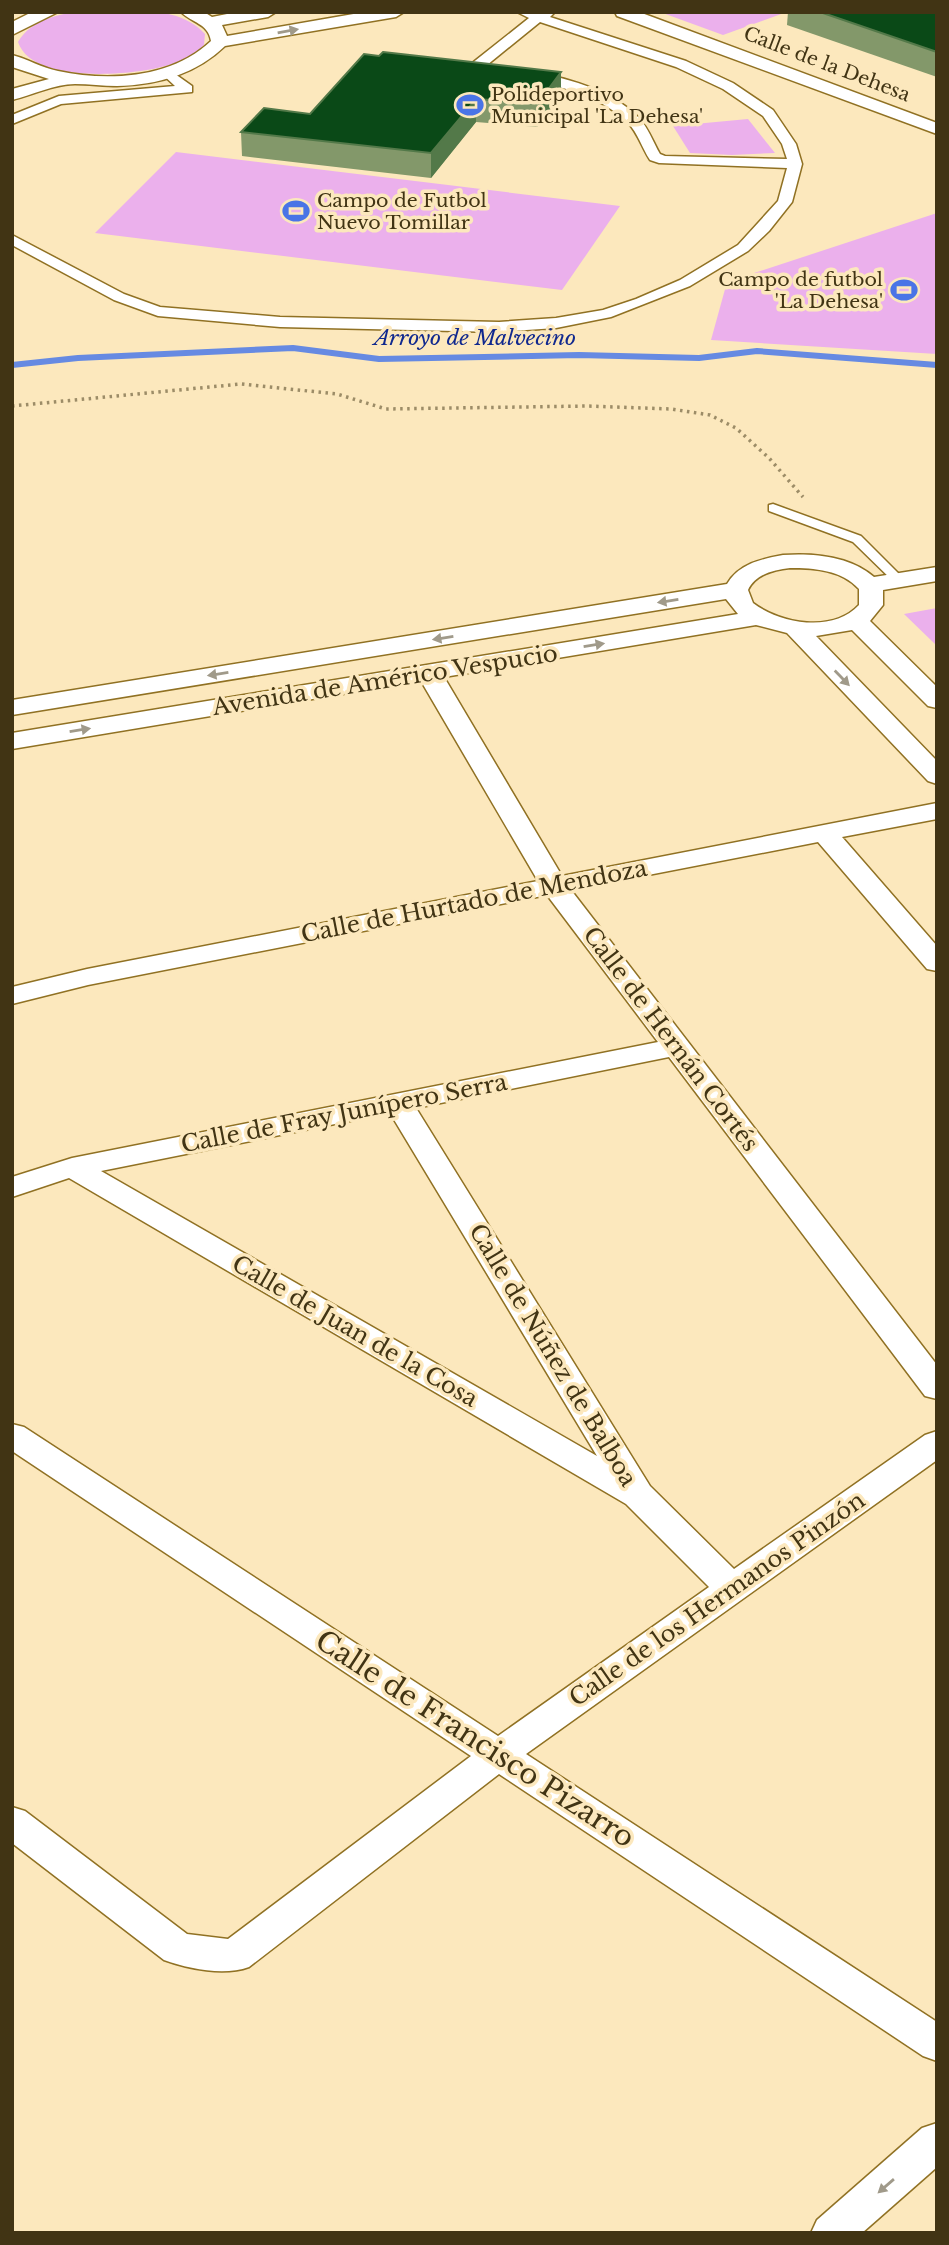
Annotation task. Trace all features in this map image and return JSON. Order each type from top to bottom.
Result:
[{"type":"street","points":[[13,28],[50,12]]},
{"type":"street","points":[[16,65],[70,79],[115,80],[168,73],[212,54],[220,43],[219,32],[210,22],[190,12]]},
{"type":"street","points":[[210,22],[268,12]]},
{"type":"street","points":[[220,43],[396,12]]},
{"type":"street","points":[[12,239],[119,297],[158,311],[184,316],[394,326],[499,327],[556,323],[606,314],[641,302],[685,282],[743,248],[785,202],[795,164],[789,144],[768,113],[728,86],[681,64],[543,15],[523,12]]},
{"type":"street","name":"Calle de la Dehesa","points":[[623,12],[934,126]]},
{"type":"street","points":[[543,15],[476,67],[537,77],[608,103],[633,121],[655,157],[664,160],[795,164]]},
{"type":"street","points":[[12,120],[59,100],[187,89],[168,73]]},
{"type":"street","points":[[12,95],[70,79]]},
{"type":"street","points":[[937,574],[884,582],[874,594],[873,604],[856,620],[828,628],[794,628],[758,618],[744,610],[737,600],[735,590],[739,580],[750,572],[783,562],[824,563],[884,582],[894,588],[937,589]]},
{"type":"street","name":"Avenida de Américo Vespucio","points":[[12,708],[735,590]]},
{"type":"street","name":"Avenida de Américo Vespucio","points":[[12,741],[758,618]]},
{"type":"street","points":[[856,620],[937,701]]},
{"type":"street","points":[[794,628],[937,776]]},
{"type":"street","name":"Calle de Hernán Cortés","points":[[429,673],[554,886],[937,1388]]},
{"type":"street","name":"Calle de Hurtado de Mendoza","points":[[12,996],[87,977],[937,811]]},
{"type":"street","points":[[824,833],[937,963]]},
{"type":"street","name":"Calle de Fray Junípero Serra","points":[[12,1187],[72,1167],[677,1047]]},
{"type":"street","name":"Calle de Núñez de Balboa","points":[[398,1102],[638,1495],[732,1588]]},
{"type":"street","name":"Calle de Juan de la Cosa","points":[[72,1167],[638,1495]]},
{"type":"street","name":"Calle de Francisco Pizarro","points":[[12,1435],[937,2043]]},
{"type":"street","name":"Calle de los Hermanos Pinzón","points":[[12,1822],[178,1949],[235,1956],[498,1755],[937,1443]]},
{"type":"street","points":[[832,2233],[937,2141]]},
{"type":"lane","points":[[773,508],[858,539],[884,582]]},
{"type":"path","points":[[12,406],[241,384],[337,394],[386,409],[553,406],[684,411],[710,415],[736,428],[769,458],[831,530]]},
{"type":"shaded area","points":[[125,10],[178,17],[205,34],[204,45],[172,64],[112,74],[64,71],[43,65],[27,56],[18,42],[28,30],[49,18],[73,12]]},
{"type":"shaded area","points":[[660,12],[782,12],[784,13],[723,35]]},
{"type":"shaded area","points":[[748,119],[775,153],[690,153],[673,126]]},
{"type":"shaded area","name":"Campo de Futbol Nuevo Tomillar","points":[[176,152],[620,206],[562,290],[95,233]]},
{"type":"shaded area","points":[[937,213],[937,354],[711,340],[727,282]]},
{"type":"shaded area","points":[[937,608],[937,646],[904,614]]},
{"type":"building","points":[[820,12],[937,12],[937,52]]},
{"type":"building","points":[[383,52],[561,72],[538,103],[476,99],[431,153],[241,132],[264,108],[310,114],[364,54],[379,56]]},
{"type":"waterway","name":"Arroyo de Malvecino","points":[[12,365],[78,358],[293,348],[379,359],[579,355],[699,358],[757,351],[937,365]]},
{"type":"place","name":"Polideportivo Municipal 'La Dehesa'","points":[[470,105]]},
{"type":"place","name":"Campo de Futbol Nuevo Tomillar","points":[[296,211]]},
{"type":"place","name":"Campo de futbol 'La Dehesa'","points":[[904,290]]}]
